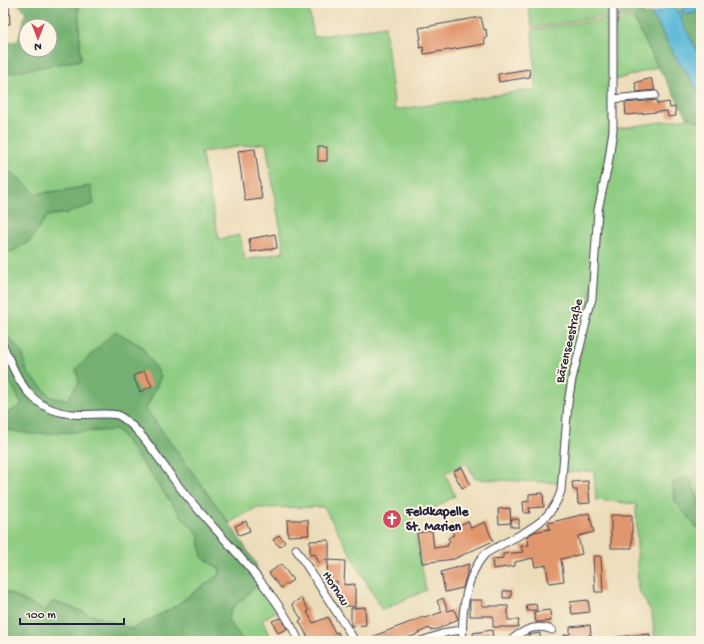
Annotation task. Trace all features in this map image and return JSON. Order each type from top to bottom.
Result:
[{"type":"street","name":"Bärenseestraße","points":[[463,641],[462,630],[471,576],[480,560],[485,554],[502,543],[542,521],[558,501],[561,491],[571,385],[592,299],[598,210],[608,165],[612,137],[613,3]]},
{"type":"street","points":[[614,16],[618,9],[618,3]]},
{"type":"street","points":[[613,99],[655,96]]},
{"type":"street","points":[[3,345],[15,372],[37,403],[53,411],[72,414],[112,414],[125,419],[142,436],[182,491],[283,611],[299,641]]},
{"type":"street","name":"Hornau","points":[[296,549],[355,641]]},
{"type":"street","points":[[510,641],[518,633],[533,628],[544,626],[552,630]]},
{"type":"street","points":[[421,641],[448,632],[462,630]]},
{"type":"green space","points":[[18,3],[78,3],[81,60],[3,74],[3,44],[18,41],[18,58],[58,58],[58,18],[24,18],[26,12]]},
{"type":"green space","points":[[78,3],[308,3],[314,37],[385,26],[395,110],[536,89],[532,30],[612,18],[610,130],[590,298],[571,379],[561,483],[475,479],[467,463],[445,473],[455,496],[426,513],[412,515],[426,590],[382,610],[324,507],[256,508],[229,523],[146,409],[161,376],[141,346],[115,331],[67,400],[51,397],[27,372],[23,354],[6,334],[3,334],[3,247],[11,252],[30,241],[47,216],[67,213],[91,186],[36,194],[13,173],[3,173],[3,74],[81,60]],"holes":[[[266,143],[284,252],[245,260],[240,235],[219,239],[201,152]]]},
{"type":"green space","points":[[612,3],[612,15],[532,28],[528,4]]},
{"type":"green space","points":[[619,3],[646,3],[649,9],[643,11],[645,15],[651,13],[677,59],[701,94],[701,124],[699,121],[688,118],[658,67],[633,17],[619,19]]},
{"type":"green space","points":[[699,3],[680,10],[679,16],[675,4]]},
{"type":"green space","points":[[682,11],[685,11],[687,15],[701,11],[701,58],[681,20]]},
{"type":"green space","points":[[634,19],[658,67],[615,80],[615,22]]},
{"type":"green space","points":[[688,118],[699,121],[701,124],[701,505],[689,478],[697,528],[701,525],[701,641],[655,641],[652,613],[638,589],[636,504],[596,500],[594,471],[565,472],[570,403],[574,379],[587,330],[600,212],[614,129]]},
{"type":"green space","points":[[3,173],[13,173],[36,194],[91,186],[94,204],[67,213],[47,216],[30,241],[11,252],[3,247]]},
{"type":"green space","points":[[115,331],[141,346],[161,376],[146,409],[229,523],[255,562],[261,582],[232,608],[228,620],[244,641],[3,641],[3,590],[45,611],[53,601],[131,629],[171,609],[220,574],[220,569],[202,557],[198,533],[181,516],[118,430],[31,434],[3,429],[4,415],[22,405],[3,368],[3,334],[6,334],[23,354],[27,372],[51,397],[67,400],[79,382],[76,369]]},
{"type":"green space","points":[[3,368],[22,405],[3,429]]},
{"type":"green space","points":[[3,429],[31,434],[118,430],[181,516],[198,534],[202,557],[220,569],[220,574],[171,609],[131,629],[53,601],[45,611],[3,590]]},
{"type":"green space","points":[[689,478],[701,505],[701,525],[697,528],[675,501],[672,483]]},
{"type":"green space","points":[[260,583],[280,609],[262,620],[272,641],[244,641],[228,620],[232,608]]},
{"type":"water","points":[[646,3],[674,3],[678,15],[679,10],[700,3],[701,11],[686,15],[685,11],[682,11],[681,20],[701,58],[701,94],[677,59]]},
{"type":"pier","points":[[665,3],[676,4],[649,14],[647,10]]},
{"type":"building","points":[[3,6],[9,6],[10,24],[3,24]]},
{"type":"building","points":[[481,17],[484,30],[486,29],[487,38],[484,38],[485,44],[424,54],[423,47],[420,48],[419,40],[421,39],[419,28]]},
{"type":"building","points":[[529,69],[530,77],[499,82],[498,74]]},
{"type":"building","points":[[651,78],[655,90],[637,92],[635,83]]},
{"type":"building","points":[[657,100],[657,104],[669,102],[670,108],[675,107],[676,116],[668,117],[667,111],[626,115],[625,103]]},
{"type":"building","points":[[318,147],[327,147],[327,161],[318,161]]},
{"type":"building","points":[[255,149],[262,199],[245,201],[238,151]]},
{"type":"building","points":[[275,234],[277,248],[251,252],[249,239]]},
{"type":"building","points":[[144,371],[152,386],[140,392],[133,376]]},
{"type":"building","points":[[462,467],[470,484],[462,488],[453,472]]},
{"type":"building","points":[[588,481],[590,503],[578,504],[577,490],[573,490],[572,482]]},
{"type":"building","points":[[543,493],[544,507],[529,508],[530,513],[524,513],[523,502],[529,501],[529,494]]},
{"type":"building","points":[[510,508],[511,523],[499,524],[498,509]]},
{"type":"building","points":[[589,513],[594,532],[578,536],[582,554],[561,559],[564,581],[549,583],[546,565],[535,567],[533,558],[515,562],[515,566],[493,569],[492,559],[503,558],[503,554],[523,552],[521,546],[529,545],[527,536],[534,532],[550,529],[548,523]]},
{"type":"building","points":[[611,515],[632,515],[632,548],[611,548]]},
{"type":"building","points":[[511,519],[519,519],[519,527],[511,527]]},
{"type":"building","points":[[287,520],[308,520],[309,535],[288,536]]},
{"type":"building","points":[[246,521],[250,531],[239,535],[235,526]]},
{"type":"building","points":[[468,521],[471,528],[485,522],[493,541],[454,559],[422,563],[417,533],[432,531],[434,548],[448,546],[447,544],[450,542],[448,538],[454,535],[451,529]]},
{"type":"building","points":[[279,535],[285,542],[280,547],[273,540]]},
{"type":"building","points":[[329,540],[329,558],[319,563],[315,554],[310,555],[310,541]]},
{"type":"building","points":[[593,556],[601,556],[603,592],[595,592]]},
{"type":"building","points":[[328,560],[345,561],[344,585],[355,584],[355,606],[341,606],[341,598],[337,598],[337,581],[333,582],[329,573],[327,573]]},
{"type":"building","points":[[281,564],[293,580],[281,588],[269,573]]},
{"type":"building","points":[[469,564],[463,588],[445,592],[441,572]]},
{"type":"building","points":[[503,591],[511,591],[511,598],[503,598]]},
{"type":"building","points":[[301,598],[309,611],[307,612],[313,623],[328,617],[335,633],[338,632],[341,639],[336,641],[310,641],[299,621],[302,620],[292,604]]},
{"type":"building","points":[[443,598],[448,611],[454,609],[458,619],[438,629],[430,630],[429,628],[416,635],[398,641],[376,641],[374,636],[421,618],[442,612],[437,601]]},
{"type":"building","points":[[470,600],[482,600],[482,606],[508,606],[508,620],[519,620],[518,627],[493,627],[493,616],[470,616]]},
{"type":"building","points":[[588,600],[590,612],[572,614],[570,602]]},
{"type":"building","points":[[536,604],[537,610],[527,611],[526,605]]},
{"type":"building","points":[[365,607],[366,625],[351,626],[351,608]]},
{"type":"building","points":[[550,610],[551,621],[536,622],[534,612]]},
{"type":"building","points":[[280,618],[287,629],[278,633],[272,621]]},
{"type":"building","points":[[590,625],[591,635],[588,635],[590,641],[564,641],[564,635],[570,634],[570,627]]},
{"type":"building","points":[[492,630],[493,641],[474,641],[473,633]]},
{"type":"building","points":[[540,633],[540,641],[529,641],[528,635]]},
{"type":"building","points":[[650,634],[650,641],[617,641],[617,637]]},
{"type":"place","name":"Feldkapelle St. Marien","points":[[392,519]]}]
